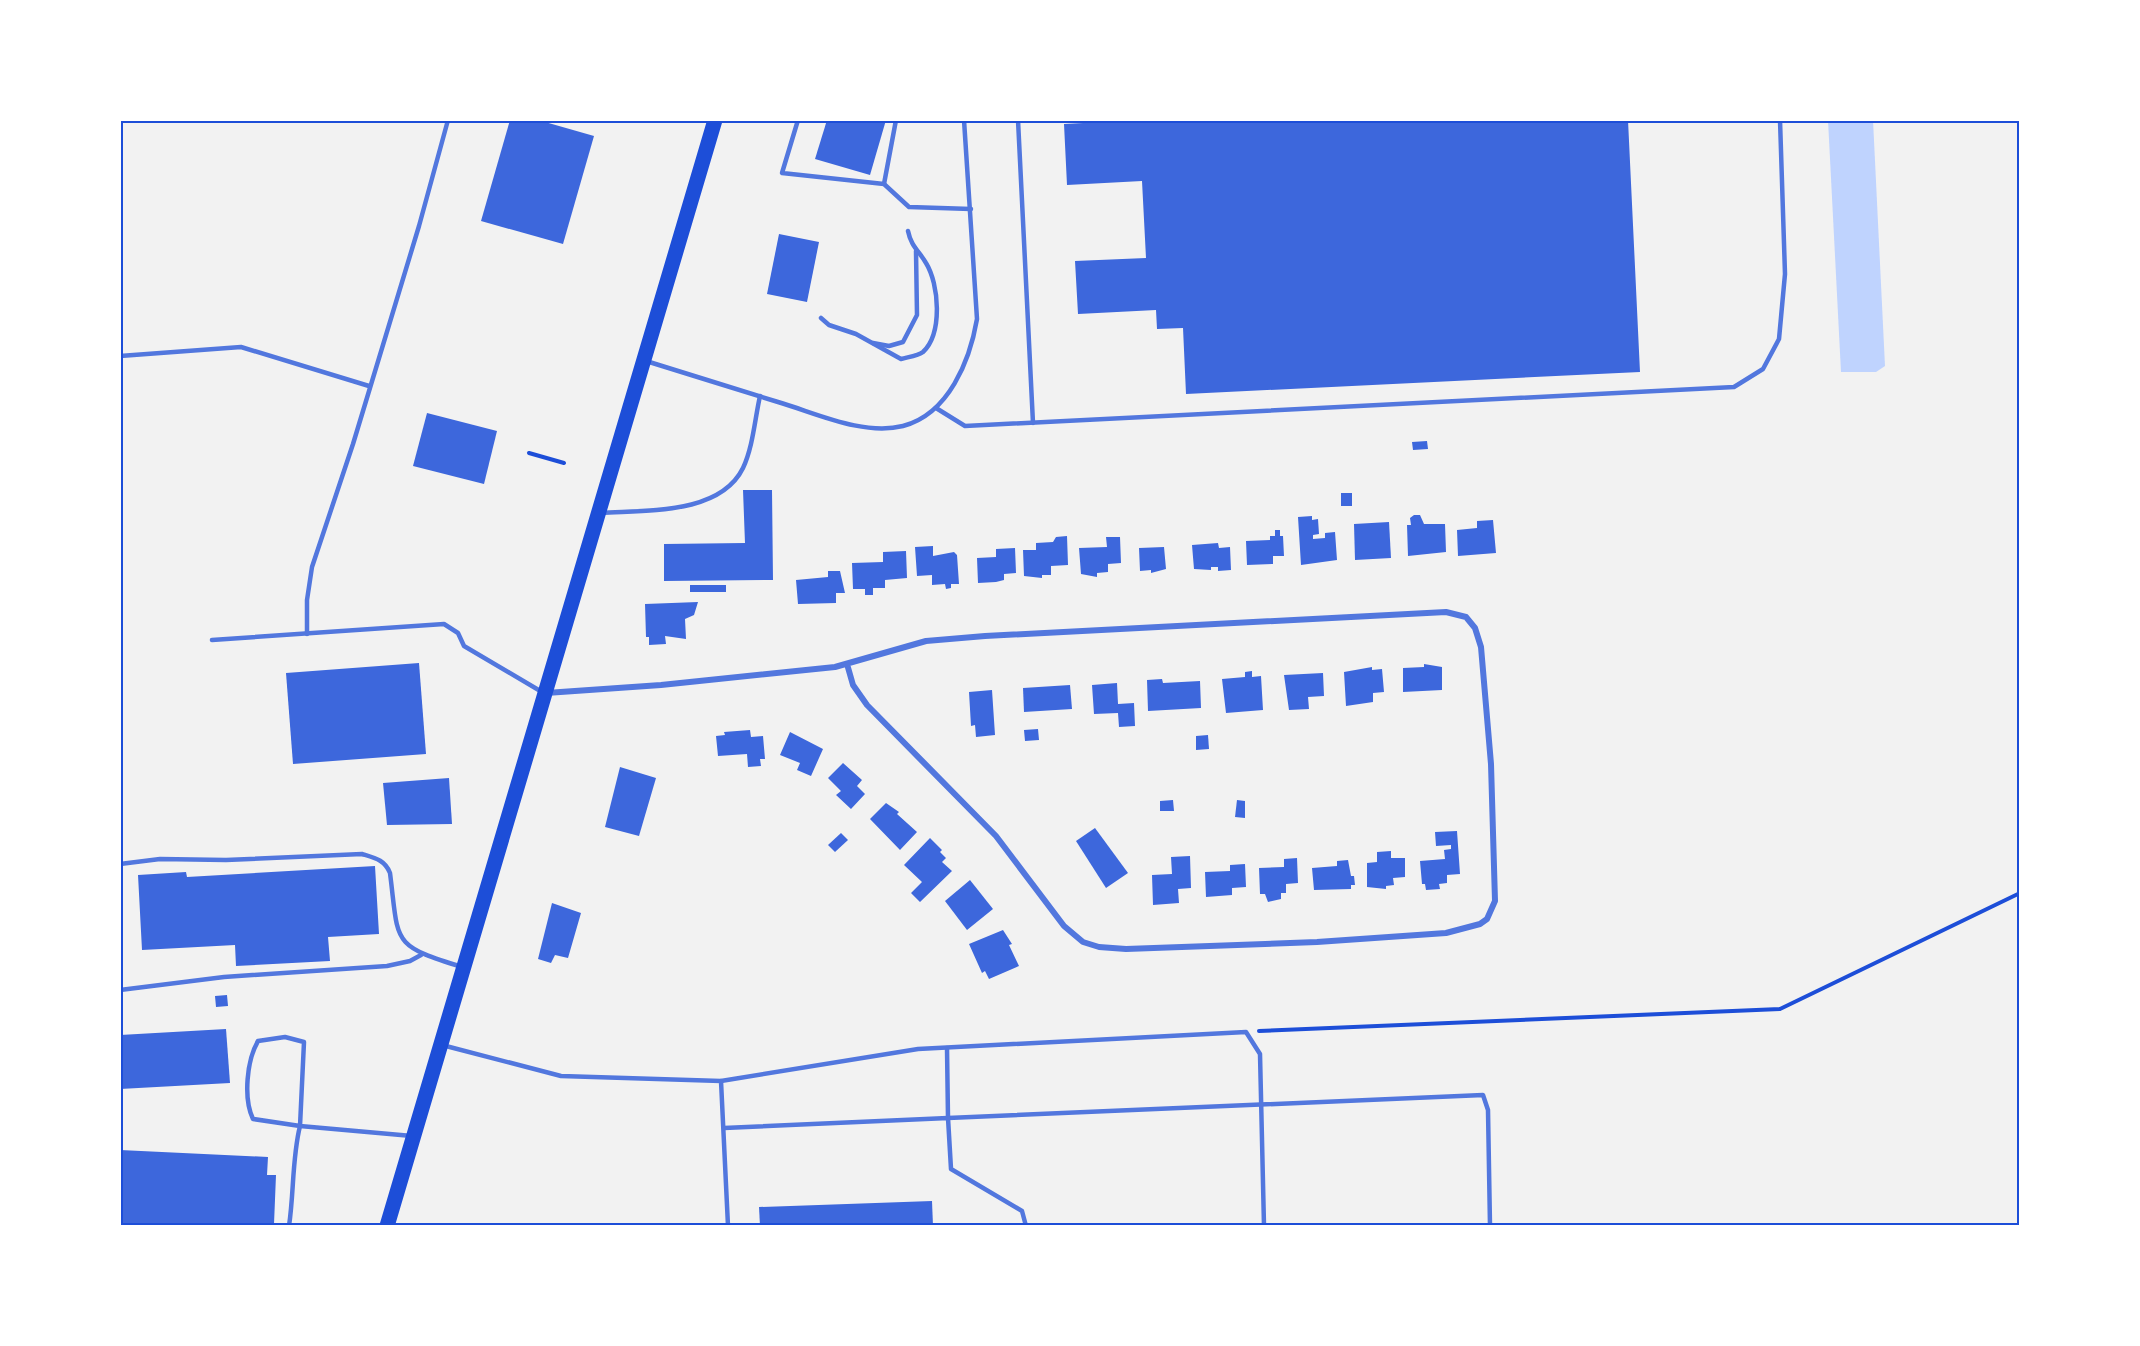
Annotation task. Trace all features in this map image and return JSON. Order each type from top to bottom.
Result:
[{"type":"main road","points":[[387,1226],[715,120]]},
{"type":"street","points":[[545,693],[661,685],[847,664],[926,642],[985,636],[1446,612],[1466,617],[1475,628],[1481,647],[1491,764],[1496,901],[1485,920],[1446,933],[1126,950],[1099,947],[1083,942],[1064,926],[996,836],[867,705],[853,685],[847,664]]},
{"type":"lane","points":[[307,634],[307,600],[312,567],[419,226],[448,120]]},
{"type":"lane","points":[[798,120],[782,173],[884,184],[909,207],[971,209]]},
{"type":"lane","points":[[884,184],[896,120]]},
{"type":"lane","points":[[644,360],[859,426],[903,426],[936,408],[957,380],[972,349],[977,318],[964,120]]},
{"type":"lane","points":[[1018,120],[1033,423]]},
{"type":"lane","points":[[936,408],[965,426],[1734,387],[1763,369],[1779,339],[1785,274],[1780,120]]},
{"type":"lane","points":[[821,318],[829,325],[856,334],[901,359],[922,353],[932,339],[935,323],[934,282],[926,262],[911,245],[908,231]]},
{"type":"lane","points":[[870,343],[889,346],[903,342],[915,322],[916,251]]},
{"type":"lane","points":[[120,356],[242,347],[369,386]]},
{"type":"lane","points":[[598,513],[680,506],[720,493],[735,481],[744,466],[760,396]]},
{"type":"lane","points":[[212,640],[444,624],[458,633],[464,646],[545,693]]},
{"type":"lane","points":[[120,864],[160,859],[226,860],[362,855],[376,858],[388,868],[390,873],[399,933],[406,945],[421,955],[464,968]]},
{"type":"lane","points":[[120,990],[224,977],[387,966],[410,961],[421,955]]},
{"type":"lane","points":[[442,1045],[561,1076],[722,1081],[918,1049],[1246,1032],[1260,1054],[1264,1226]]},
{"type":"lane","points":[[289,1226],[294,1197],[296,1143],[300,1126],[304,1042],[285,1037],[258,1041],[251,1053],[249,1067],[249,1110],[253,1119],[300,1126],[415,1137]]},
{"type":"lane","points":[[947,1048],[951,1169],[1022,1211],[1026,1226]]},
{"type":"lane","points":[[722,1081],[728,1226]]},
{"type":"lane","points":[[724,1128],[1483,1095],[1488,1110],[1490,1226]]},
{"type":"path","points":[[529,453],[564,463]]},
{"type":"path","points":[[1246,1032],[1780,1009],[2020,893]]},
{"type":"water","points":[[1828,120],[1873,120],[1885,366],[1876,372],[1841,372]]},
{"type":"building","points":[[510,120],[538,120],[594,136],[563,244],[481,221]]},
{"type":"building","points":[[827,120],[886,120],[870,175],[815,159]]},
{"type":"building","points":[[1140,120],[1628,120],[1640,372],[1186,394],[1183,328],[1157,329],[1156,310],[1078,314],[1075,261],[1146,258],[1142,181],[1067,185],[1064,124]]},
{"type":"building","points":[[779,234],[819,242],[807,302],[767,294]]},
{"type":"building","points":[[427,413],[497,431],[484,484],[413,466]]},
{"type":"building","points":[[1427,441],[1428,449],[1413,450],[1412,442]]},
{"type":"building","points":[[743,490],[772,490],[773,580],[664,581],[664,544],[745,543]]},
{"type":"building","points":[[1341,493],[1352,493],[1352,506],[1341,506]]},
{"type":"building","points":[[1420,515],[1424,524],[1445,524],[1446,552],[1408,556],[1407,525],[1411,525],[1410,518]]},
{"type":"building","points":[[1312,516],[1312,520],[1318,519],[1319,534],[1313,535],[1313,539],[1325,538],[1325,533],[1335,532],[1337,560],[1301,565],[1298,517]]},
{"type":"building","points":[[1493,520],[1496,553],[1458,556],[1457,530],[1477,528],[1477,521]]},
{"type":"building","points":[[1389,522],[1391,558],[1355,560],[1354,524]]},
{"type":"building","points":[[1275,530],[1280,530],[1280,536],[1283,536],[1284,556],[1273,556],[1273,564],[1247,565],[1246,541],[1270,540],[1270,536],[1275,536]]},
{"type":"building","points":[[1067,536],[1068,565],[1051,566],[1051,575],[1042,575],[1042,578],[1024,576],[1023,550],[1036,550],[1036,543],[1053,542],[1056,537]]},
{"type":"building","points":[[1106,537],[1120,537],[1121,563],[1108,564],[1108,572],[1097,573],[1097,577],[1081,574],[1079,548],[1107,547]]},
{"type":"building","points":[[1218,543],[1219,548],[1230,547],[1231,570],[1218,571],[1218,567],[1211,567],[1211,570],[1194,569],[1192,545]]},
{"type":"building","points":[[933,546],[933,556],[954,552],[957,555],[959,584],[951,584],[951,588],[946,589],[945,584],[932,585],[932,575],[917,576],[915,547]]},
{"type":"building","points":[[1164,547],[1166,569],[1151,573],[1151,570],[1140,571],[1139,548]]},
{"type":"building","points":[[1015,548],[1016,573],[1004,574],[1004,580],[978,583],[977,558],[996,557],[996,549]]},
{"type":"building","points":[[906,551],[907,578],[885,580],[885,588],[873,588],[873,595],[865,595],[865,589],[853,589],[852,563],[883,562],[883,552]]},
{"type":"building","points":[[828,571],[840,571],[845,593],[836,593],[836,603],[798,604],[796,580],[828,577]]},
{"type":"building","points":[[690,585],[726,585],[726,592],[690,592]]},
{"type":"building","points":[[698,602],[694,615],[685,619],[686,639],[665,636],[666,644],[649,645],[649,637],[646,637],[645,604]]},
{"type":"building","points":[[419,663],[426,754],[293,764],[286,673]]},
{"type":"building","points":[[1424,664],[1442,667],[1442,690],[1403,692],[1403,668],[1424,667]]},
{"type":"building","points":[[1372,667],[1372,670],[1382,669],[1384,692],[1373,693],[1373,702],[1346,706],[1344,672]]},
{"type":"building","points":[[1252,671],[1252,677],[1261,676],[1263,710],[1226,713],[1222,679],[1245,677],[1245,672]]},
{"type":"building","points":[[1323,673],[1324,696],[1308,697],[1309,709],[1289,710],[1284,675]]},
{"type":"building","points":[[1162,679],[1163,683],[1200,681],[1201,708],[1148,711],[1147,680]]},
{"type":"building","points":[[1117,683],[1118,704],[1134,703],[1135,726],[1119,727],[1118,713],[1094,714],[1092,685]]},
{"type":"building","points":[[1070,685],[1072,709],[1024,712],[1023,688]]},
{"type":"building","points":[[992,690],[995,735],[976,737],[975,725],[971,726],[969,692]]},
{"type":"building","points":[[1038,729],[1039,740],[1025,741],[1024,730]]},
{"type":"building","points":[[750,730],[751,737],[763,736],[765,759],[760,759],[761,766],[748,767],[747,754],[718,756],[716,736],[725,735],[724,732]]},
{"type":"building","points":[[790,732],[823,749],[811,776],[797,770],[800,763],[780,755]]},
{"type":"building","points":[[1208,735],[1209,749],[1196,750],[1196,736]]},
{"type":"building","points":[[843,763],[862,780],[857,786],[865,794],[851,809],[836,795],[841,791],[828,778]]},
{"type":"building","points":[[620,767],[656,778],[639,836],[605,827]]},
{"type":"building","points":[[449,778],[452,824],[387,825],[383,783]]},
{"type":"building","points":[[1173,800],[1174,811],[1160,811],[1160,801]]},
{"type":"building","points":[[1237,800],[1245,801],[1245,818],[1235,817]]},
{"type":"building","points":[[886,803],[899,812],[897,814],[917,832],[900,850],[870,819]]},
{"type":"building","points":[[1095,828],[1128,873],[1106,888],[1076,841]]},
{"type":"building","points":[[1457,831],[1460,874],[1447,875],[1447,883],[1439,884],[1440,889],[1426,890],[1425,884],[1422,884],[1420,861],[1445,859],[1444,850],[1451,849],[1451,845],[1436,846],[1435,832]]},
{"type":"building","points":[[841,833],[848,840],[835,852],[828,845]]},
{"type":"building","points":[[930,838],[942,850],[940,852],[946,858],[942,862],[952,871],[920,902],[911,893],[922,882],[904,865]]},
{"type":"building","points":[[1391,851],[1391,858],[1405,858],[1405,877],[1393,878],[1394,885],[1386,886],[1386,889],[1367,887],[1367,863],[1377,862],[1377,852]]},
{"type":"building","points":[[1190,856],[1191,888],[1178,889],[1179,903],[1153,905],[1152,875],[1172,874],[1171,857]]},
{"type":"building","points":[[1297,858],[1298,883],[1286,884],[1286,893],[1281,893],[1281,899],[1268,902],[1265,894],[1260,894],[1259,868],[1284,867],[1284,859]]},
{"type":"building","points":[[1348,860],[1355,885],[1351,885],[1351,889],[1314,890],[1312,868],[1337,866],[1337,861]]},
{"type":"building","points":[[1245,864],[1246,887],[1232,888],[1232,895],[1206,897],[1205,872],[1230,871],[1230,865]]},
{"type":"building","points":[[375,866],[379,934],[328,937],[330,961],[236,966],[235,945],[142,950],[138,875],[186,872],[187,877]]},
{"type":"building","points":[[970,880],[993,909],[967,930],[945,901]]},
{"type":"building","points":[[552,903],[581,913],[568,958],[555,955],[551,963],[538,959]]},
{"type":"building","points":[[1003,930],[1012,944],[1009,945],[1019,966],[989,979],[985,971],[982,973],[969,944]]},
{"type":"building","points":[[227,995],[228,1006],[216,1007],[215,996]]},
{"type":"building","points":[[226,1029],[230,1083],[120,1089],[120,1035]]},
{"type":"building","points":[[120,1150],[268,1157],[267,1175],[276,1175],[274,1224],[265,1223],[265,1226],[120,1226]]},
{"type":"building","points":[[932,1201],[933,1226],[760,1226],[759,1207]]}]
